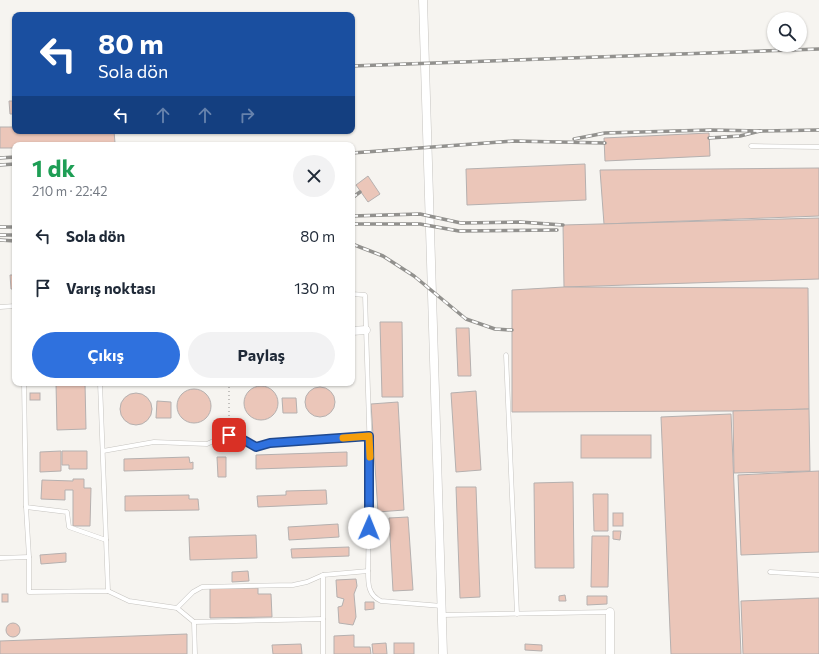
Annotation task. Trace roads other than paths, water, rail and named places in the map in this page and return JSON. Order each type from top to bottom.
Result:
[{"type":"street","points":[[423,0],[443,654]]},
{"type":"street","points":[[355,331],[366,330]]},
{"type":"street","points":[[610,612],[610,654]]},
{"type":"lane","points":[[751,146],[819,147]]},
{"type":"lane","points":[[355,294],[365,295],[369,436],[369,590],[377,599],[381,601],[442,606]]},
{"type":"lane","points":[[0,307],[12,306]]},
{"type":"lane","points":[[506,355],[517,614]]},
{"type":"lane","points":[[24,386],[29,592],[108,591],[129,601],[177,608],[194,622],[323,619]]},
{"type":"lane","points":[[100,386],[108,591]]},
{"type":"lane","points":[[103,451],[154,442],[207,444],[229,435],[235,435],[256,447],[270,443],[369,436]]},
{"type":"lane","points":[[26,507],[67,512],[69,527],[106,540]]},
{"type":"lane","points":[[0,558],[29,557]]},
{"type":"lane","points":[[177,608],[193,592],[202,587],[293,585],[323,576],[368,571]]},
{"type":"lane","points":[[770,572],[819,575]]},
{"type":"lane","points":[[323,576],[323,654]]},
{"type":"lane","points":[[442,616],[610,612]]},
{"type":"lane","points":[[194,622],[194,654]]},
{"type":"railway","points":[[355,66],[819,49]]},
{"type":"railway","points":[[574,139],[605,133],[711,130],[760,131]]},
{"type":"railway","points":[[709,138],[740,136],[760,131],[819,130]]},
{"type":"railway","points":[[355,153],[514,141],[605,143]]},
{"type":"railway","points":[[0,158],[12,157]]},
{"type":"railway","points":[[0,165],[12,164]]},
{"type":"railway","points":[[355,196],[360,192]]},
{"type":"railway","points":[[355,216],[420,214],[461,223],[520,222],[563,225]]},
{"type":"railway","points":[[355,224],[420,224],[459,231],[557,230]]},
{"type":"railway","points":[[0,227],[12,227]]},
{"type":"railway","points":[[0,235],[12,235]]},
{"type":"railway","points":[[0,240],[12,241]]},
{"type":"railway","points":[[355,245],[383,256],[414,276],[466,319],[495,329],[512,330]]}]
